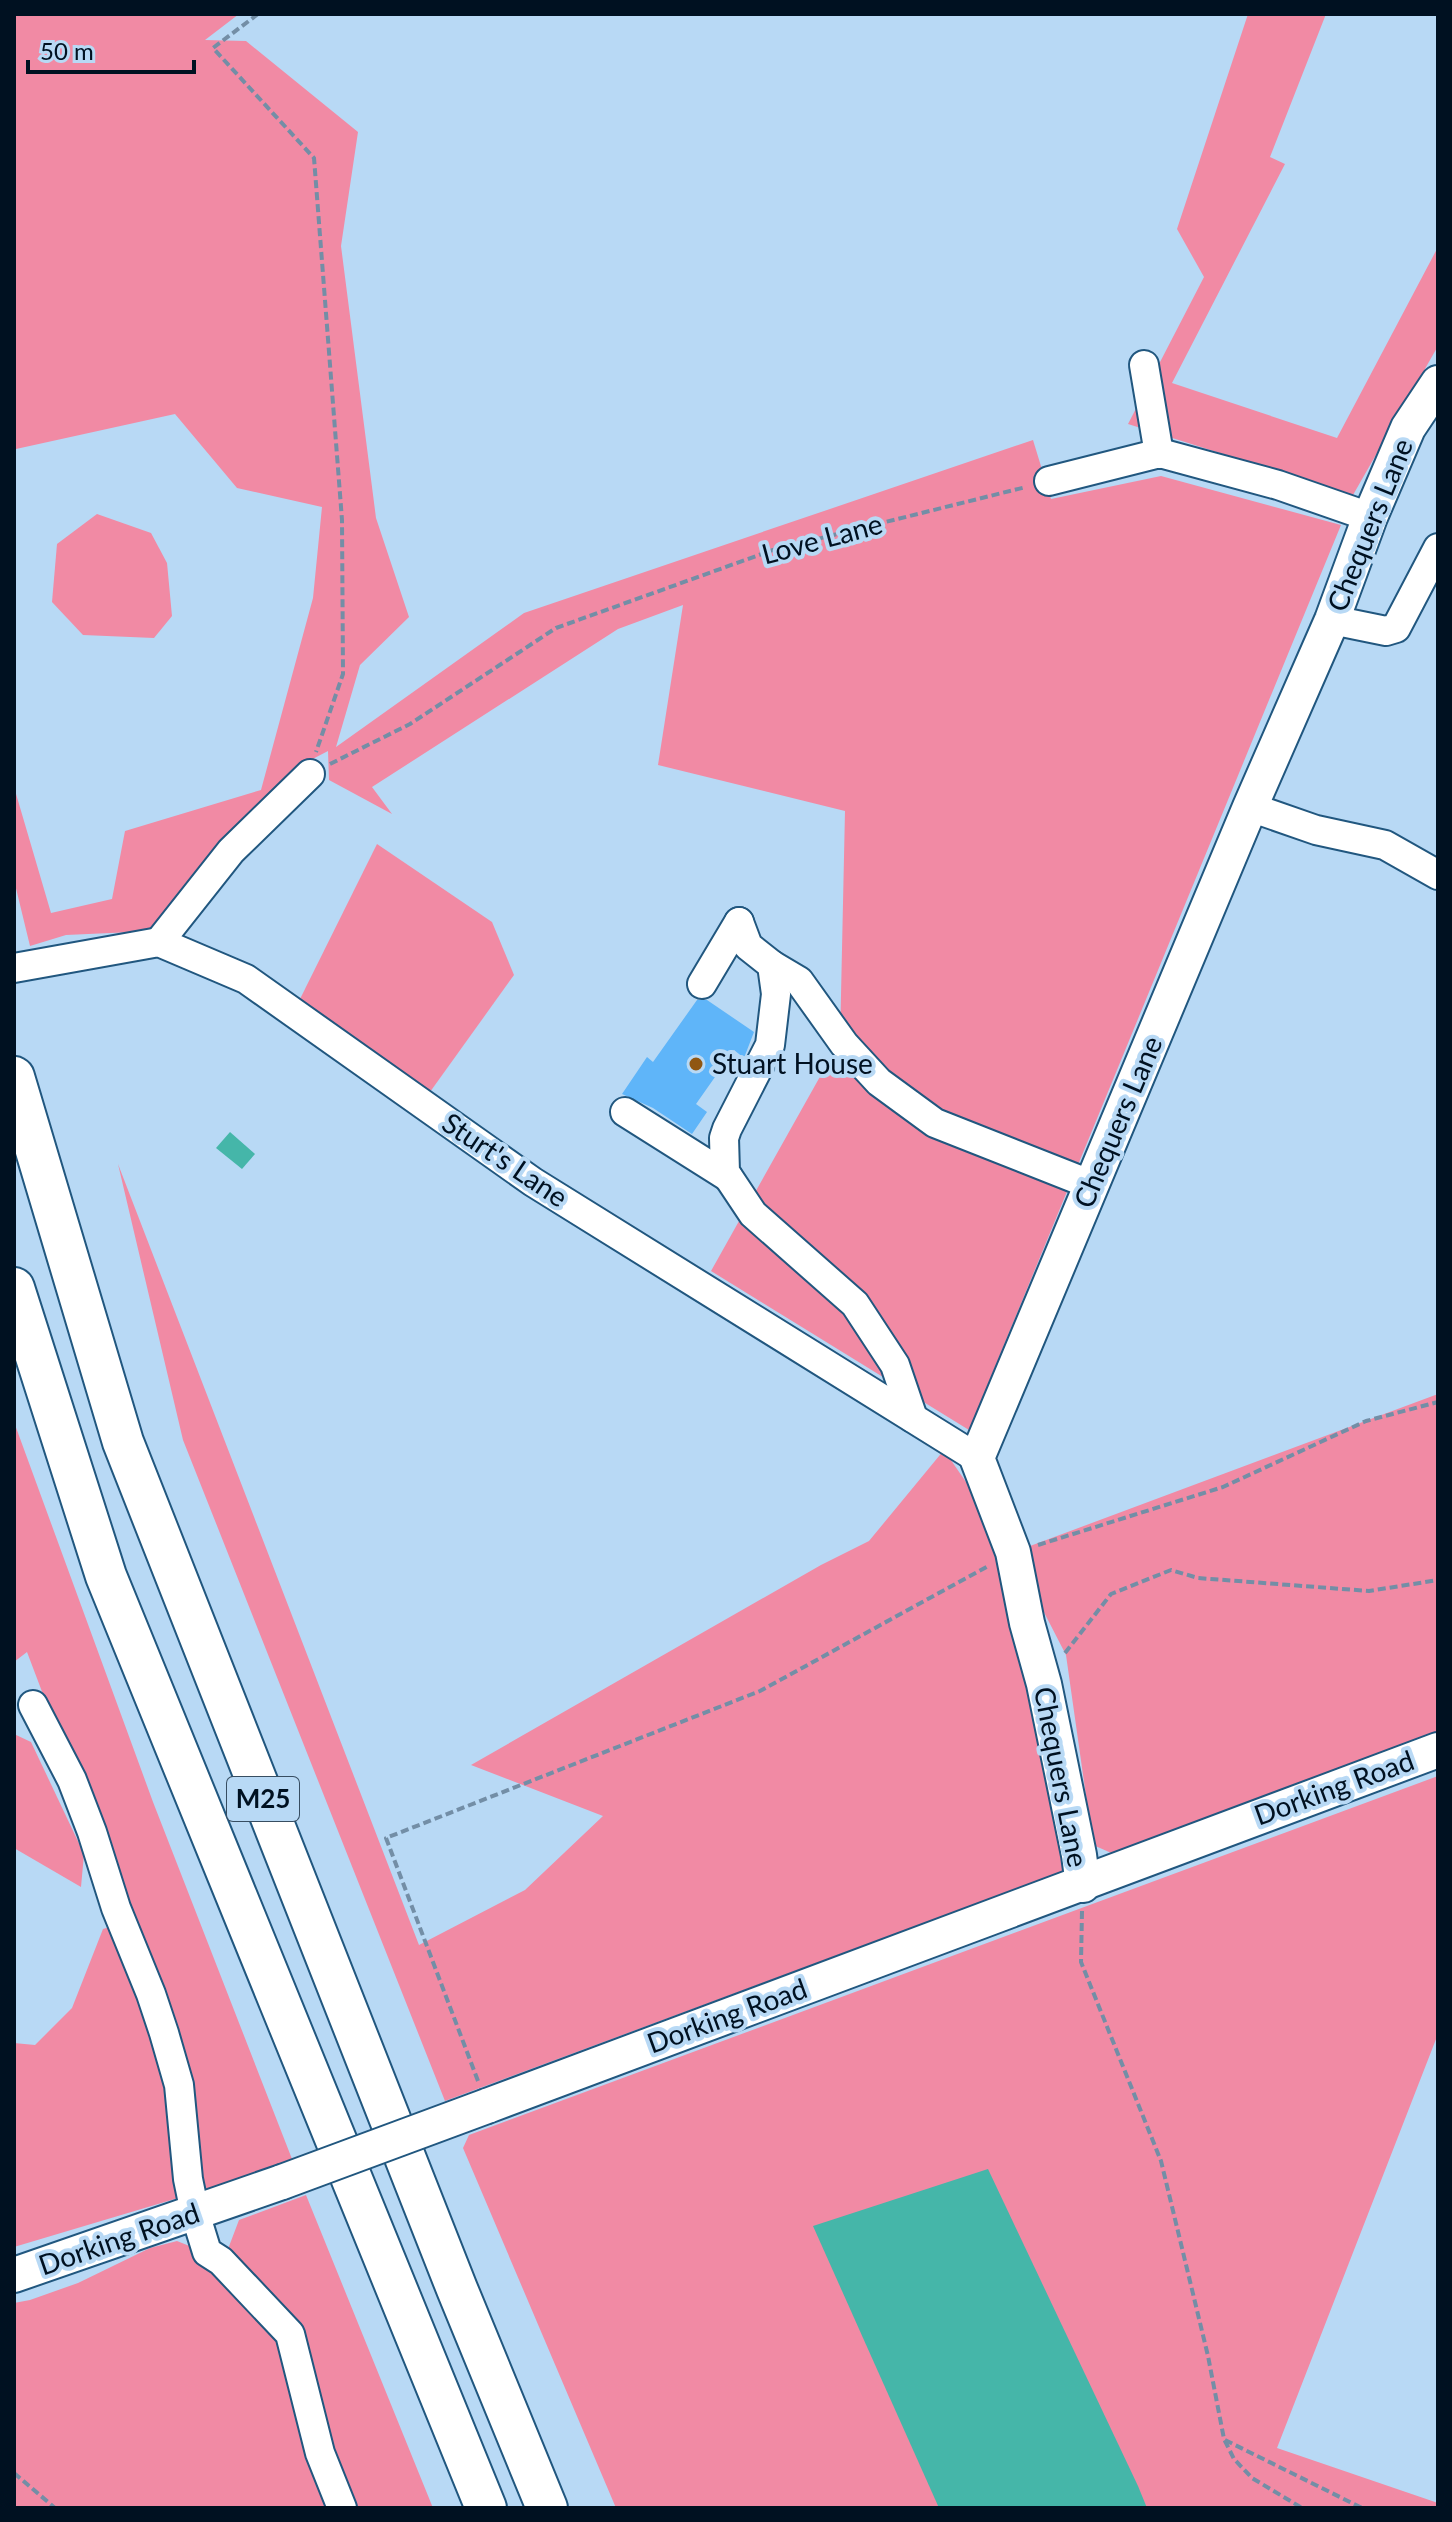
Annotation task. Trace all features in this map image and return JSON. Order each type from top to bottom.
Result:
[{"type":"highway","name":"M25","points":[[14,1077],[123,1442],[457,2289],[547,2508]]},
{"type":"highway","name":"M25","points":[[14,1288],[106,1576],[486,2508]]},
{"type":"main road","name":"Chequers Lane","points":[[1083,1885],[1044,1684],[1027,1623],[1013,1552],[977,1458],[1250,807],[1332,620],[1370,517],[1408,428],[1438,383]]},
{"type":"main road","name":"Dorking Road","points":[[14,2275],[282,2182],[1438,1750]]},
{"type":"street","points":[[1144,365],[1159,454]]},
{"type":"street","points":[[1049,481],[1159,454],[1278,485],[1370,517]]},
{"type":"street","points":[[1332,620],[1386,631],[1396,628],[1434,543]]},
{"type":"street","points":[[26,965],[159,942],[231,851],[310,774]]},
{"type":"street","points":[[1250,807],[1316,830],[1385,845],[1438,875]]},
{"type":"street","points":[[702,984],[739,922],[748,946],[799,981],[844,1044],[879,1082],[935,1123],[1092,1185]]},
{"type":"street","name":"Sturt's Lane","points":[[159,942],[246,979],[533,1182],[977,1458]]},
{"type":"street","points":[[772,965],[776,1002],[770,1045],[727,1129],[724,1138],[725,1172],[753,1214],[855,1304],[895,1365],[913,1418]]},
{"type":"street","points":[[625,1112],[728,1177]]},
{"type":"street","points":[[33,1705],[72,1780],[164,2033],[179,2085],[188,2179],[207,2252],[221,2261],[290,2334],[320,2453],[342,2508]]},
{"type":"path","points":[[258,14],[213,48],[314,158],[342,520],[343,674],[310,774]]},
{"type":"path","name":"Love Lane","points":[[310,774],[410,724],[556,628],[773,550],[1049,481]]},
{"type":"path","points":[[487,2106],[386,1838],[760,1691],[1013,1552],[1223,1487],[1366,1421],[1438,1402]]},
{"type":"path","points":[[1044,1684],[1071,1643],[1111,1594],[1171,1570],[1198,1578],[1369,1591],[1438,1580]]},
{"type":"path","points":[[1083,1885],[1081,1962],[1161,2161],[1208,2356],[1224,2439],[1234,2459],[1252,2478],[1302,2508]]},
{"type":"path","points":[[1224,2439],[1362,2508]]},
{"type":"path","points":[[14,2473],[55,2508]]},
{"type":"shaded area","points":[[14,14],[239,14],[205,40],[246,41],[358,132],[341,246],[376,518],[409,617],[360,665],[336,747],[524,613],[1033,440],[1051,499],[1161,476],[1341,525],[969,1430],[711,1271],[840,1041],[845,811],[658,765],[683,605],[618,629],[372,787],[392,814],[329,780],[328,751],[303,764],[155,931],[66,935],[30,946],[14,880],[14,787],[51,913],[112,899],[125,831],[261,790],[313,598],[322,507],[237,488],[175,414],[16,449]]},
{"type":"shaded area","points":[[1248,14],[1326,14],[1270,157],[1285,164],[1172,383],[1337,438],[1438,247],[1438,346],[1353,495],[1128,424],[1204,277],[1177,229]]},
{"type":"shaded area","points":[[97,514],[151,533],[167,563],[172,616],[154,638],[83,635],[52,602],[57,544]]},
{"type":"shaded area","points":[[377,844],[492,922],[514,975],[430,1092],[300,999]]},
{"type":"shaded area","points":[[230,1132],[255,1154],[242,1169],[216,1148]]},
{"type":"shaded area","points":[[118,1164],[419,1945],[525,1890],[603,1816],[471,1765],[821,1565],[869,1541],[944,1450],[1014,1552],[1438,1394],[1438,1740],[1116,1855],[1093,1845],[1066,1655],[1015,1556],[1080,1865],[445,2101],[183,1440]]},
{"type":"shaded area","points":[[14,1422],[153,1802],[292,2159],[205,2190],[14,2247],[14,2043],[35,2045],[72,2008],[103,1929],[129,1921],[27,1652],[14,1662]]},
{"type":"shaded area","points":[[14,1734],[31,1742],[84,1854],[81,1887],[14,1848]]},
{"type":"shaded area","points":[[1438,1776],[1438,2034],[1277,2448],[1438,2503],[1438,2508],[616,2508],[463,2148],[469,2135]]},
{"type":"shaded area","points":[[988,2169],[1147,2508],[939,2508],[813,2226]]},
{"type":"shaded area","points":[[306,2195],[433,2508],[14,2508],[14,2303],[78,2283],[150,2248],[177,2241],[192,2247],[228,2249],[239,2220]]},
{"type":"building","name":"Stuart House","points":[[697,1000],[707,1000],[754,1032],[744,1058],[734,1050],[696,1104],[707,1112],[692,1134],[653,1108],[622,1094],[647,1057],[653,1062]]},
{"type":"place","name":"Stuart House","points":[[696,1064]]}]
